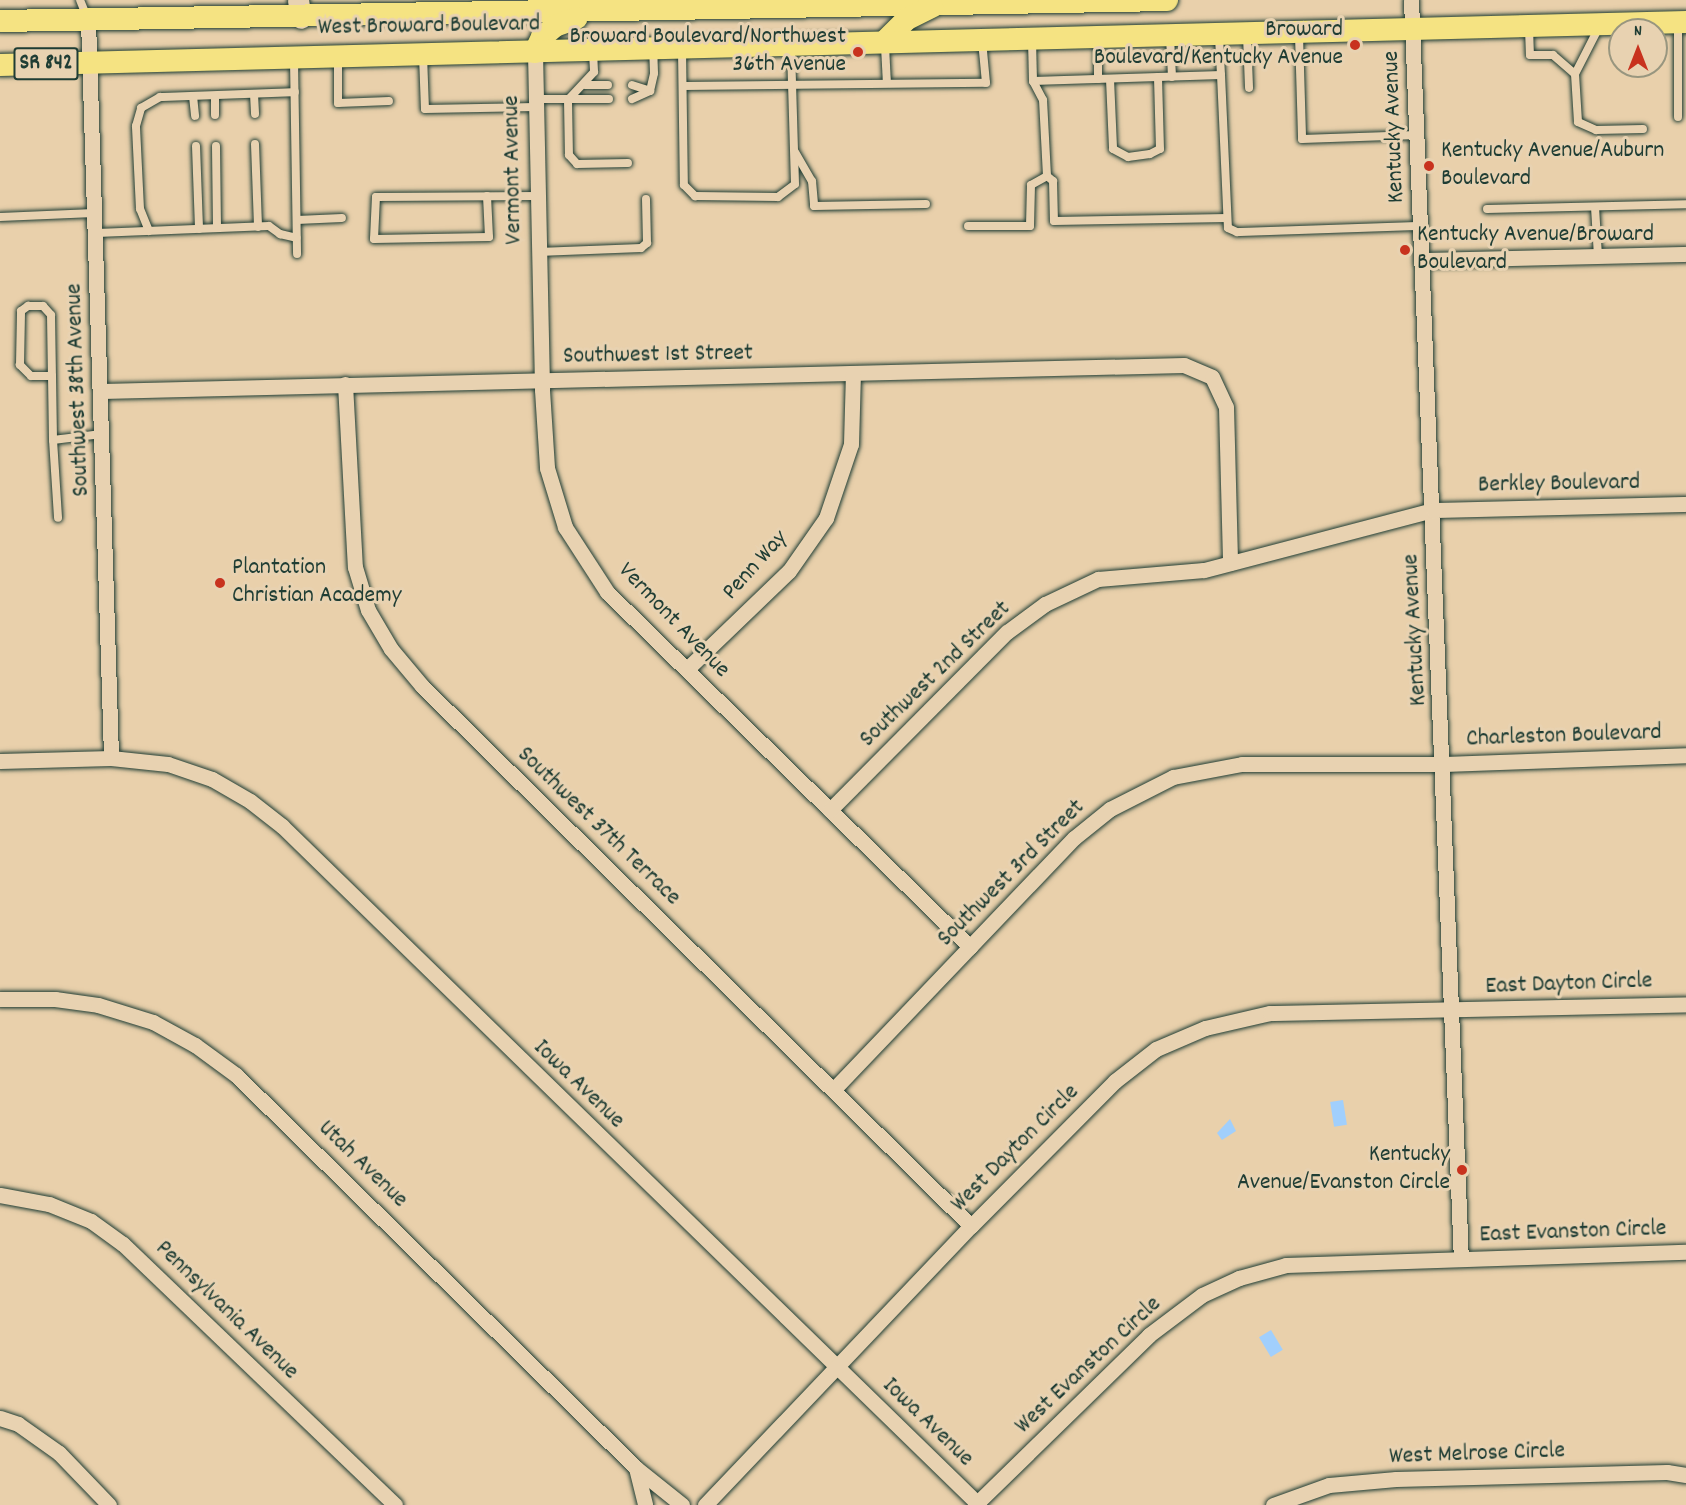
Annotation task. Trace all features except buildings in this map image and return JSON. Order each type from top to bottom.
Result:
[{"type":"main road","name":"West Broward Boulevard","points":[[0,21],[84,10],[541,7],[593,12],[652,5],[1167,0]]},
{"type":"main road","points":[[884,42],[907,19],[936,4]]},
{"type":"main road","points":[[535,52],[542,37],[555,26],[593,12]]},
{"type":"main road","name":"West Broward Boulevard","points":[[0,65],[1682,22]]},
{"type":"street","name":"Kentucky Avenue","points":[[1412,0],[1444,764],[1461,1259]]},
{"type":"street","name":"Southwest 38th Avenue","points":[[84,10],[91,63],[111,758]]},
{"type":"street","name":"Vermont Avenue","points":[[535,52],[538,252],[547,468],[565,527],[607,592],[970,947]]},
{"type":"street","points":[[1423,260],[1686,254]]},
{"type":"street","name":"Southwest 1st Street","points":[[102,391],[1184,364],[1212,377],[1226,407],[1230,563]]},
{"type":"street","name":"Penn Way","points":[[687,669],[789,571],[826,518],[851,444],[853,374]]},
{"type":"street","name":"Southwest 37th Terrace","points":[[345,384],[355,567],[368,610],[391,649],[422,686],[971,1226]]},
{"type":"street","name":"Berkley Boulevard","points":[[1433,510],[1686,504]]},
{"type":"street","name":"Southwest 2nd Street","points":[[830,810],[1006,632],[1045,604],[1098,579],[1204,570],[1433,510]]},
{"type":"street","name":"Charleston Boulevard","points":[[1444,764],[1686,755]]},
{"type":"street","name":"Iowa Avenue","points":[[0,761],[111,758],[168,764],[212,779],[282,826],[977,1504]]},
{"type":"street","name":"Southwest 3rd Street","points":[[834,1089],[1074,838],[1110,809],[1173,777],[1242,764],[1444,764]]},
{"type":"street","name":"Utah Avenue","points":[[0,999],[55,999],[98,1005],[153,1023],[195,1045],[228,1069],[636,1468],[682,1505]]},
{"type":"street","name":"East Dayton Circle","points":[[1453,1010],[1686,1004]]},
{"type":"street","name":"West Dayton Circle","points":[[705,1505],[971,1226],[1115,1081],[1156,1049],[1205,1028],[1270,1013],[1453,1010]]},
{"type":"street","name":"Pennsylvania Avenue","points":[[0,1194],[49,1204],[91,1221],[123,1244],[395,1505]]},
{"type":"street","name":"East Evanston Circle","points":[[1461,1259],[1686,1252]]},
{"type":"street","name":"West Evanston Circle","points":[[977,1504],[1149,1335],[1202,1295],[1239,1278],[1286,1265],[1461,1259]]},
{"type":"street","points":[[0,1418],[18,1424],[59,1453],[109,1505]]},
{"type":"street","points":[[636,1468],[645,1505]]},
{"type":"street","name":"West Melrose Circle","points":[[1273,1505],[1329,1485],[1396,1479],[1667,1472],[1686,1475]]},
{"type":"lane","points":[[1678,117],[1682,22]]},
{"type":"lane","points":[[1600,25],[1575,74],[1578,122],[1596,130],[1642,129]]},
{"type":"lane","points":[[1529,27],[1530,54],[1553,55],[1575,74]]},
{"type":"lane","points":[[1299,33],[1302,139],[1418,135]]},
{"type":"lane","points":[[1219,34],[1228,228],[1237,232],[1422,226]]},
{"type":"lane","points":[[1246,34],[1249,88]]},
{"type":"lane","points":[[1170,36],[1172,77]]},
{"type":"lane","points":[[1098,37],[1098,79]]},
{"type":"lane","points":[[1032,39],[1033,81],[1043,100],[1047,176],[1053,181],[1054,221],[1227,218]]},
{"type":"lane","points":[[683,86],[986,83],[982,40]]},
{"type":"lane","points":[[884,42],[887,83]]},
{"type":"lane","points":[[682,48],[684,185],[695,196],[778,197],[795,184],[790,45]]},
{"type":"lane","points":[[650,91],[654,73],[653,49]]},
{"type":"lane","points":[[593,51],[594,72],[585,85],[568,100],[568,155],[577,164],[628,163]]},
{"type":"lane","points":[[423,54],[424,109],[604,99],[604,85],[585,85]]},
{"type":"lane","points":[[338,55],[338,103],[389,101]]},
{"type":"lane","points":[[294,56],[297,254]]},
{"type":"lane","points":[[1033,81],[1221,75]]},
{"type":"lane","points":[[1110,79],[1113,149],[1128,157],[1150,154],[1160,149],[1158,77]]},
{"type":"lane","points":[[632,85],[650,91]]},
{"type":"lane","points":[[632,99],[650,91]]},
{"type":"lane","points":[[149,231],[140,209],[136,126],[141,108],[160,98],[295,92]]},
{"type":"lane","points":[[254,94],[255,114]]},
{"type":"lane","points":[[193,96],[195,116]]},
{"type":"lane","points":[[215,96],[215,115]]},
{"type":"lane","points":[[255,144],[258,227]]},
{"type":"lane","points":[[196,146],[199,229]]},
{"type":"lane","points":[[216,146],[217,228]]},
{"type":"lane","points":[[795,150],[812,180],[814,206],[926,204]]},
{"type":"lane","points":[[968,226],[1030,226],[1031,185],[1047,176]]},
{"type":"lane","points":[[487,196],[489,237],[374,239],[376,197],[487,196],[537,196]]},
{"type":"lane","points":[[538,252],[641,248],[646,243],[645,200]]},
{"type":"lane","points":[[1487,209],[1686,204]]},
{"type":"lane","points":[[1595,207],[1598,256]]},
{"type":"lane","points":[[0,217],[96,213]]},
{"type":"lane","points":[[297,220],[342,218]]},
{"type":"lane","points":[[97,233],[269,226],[280,234],[297,238]]},
{"type":"lane","points":[[52,376],[31,376],[20,365],[21,311],[28,306],[43,306],[51,315],[52,376],[53,440],[58,518]]},
{"type":"lane","points":[[53,440],[103,434]]},
{"type":"water","points":[[1343,1100],[1347,1125],[1334,1127],[1330,1102]]},
{"type":"water","points":[[1230,1119],[1236,1131],[1222,1140],[1217,1133]]},
{"type":"water","points":[[1271,1330],[1283,1350],[1271,1357],[1259,1337]]},
{"type":"place","name":"Broward Boulevard/Kentucky Avenue","points":[[1355,45]]},
{"type":"place","name":"Broward Boulevard/Northwest 36th Avenue","points":[[858,52]]},
{"type":"place","name":"Kentucky Avenue/Auburn Boulevard","points":[[1429,166]]},
{"type":"place","name":"Kentucky Avenue/Broward Boulevard","points":[[1405,250]]},
{"type":"place","name":"Plantation Christian Academy","points":[[220,583]]},
{"type":"place","name":"Kentucky Avenue/Evanston Circle","points":[[1462,1170]]}]
